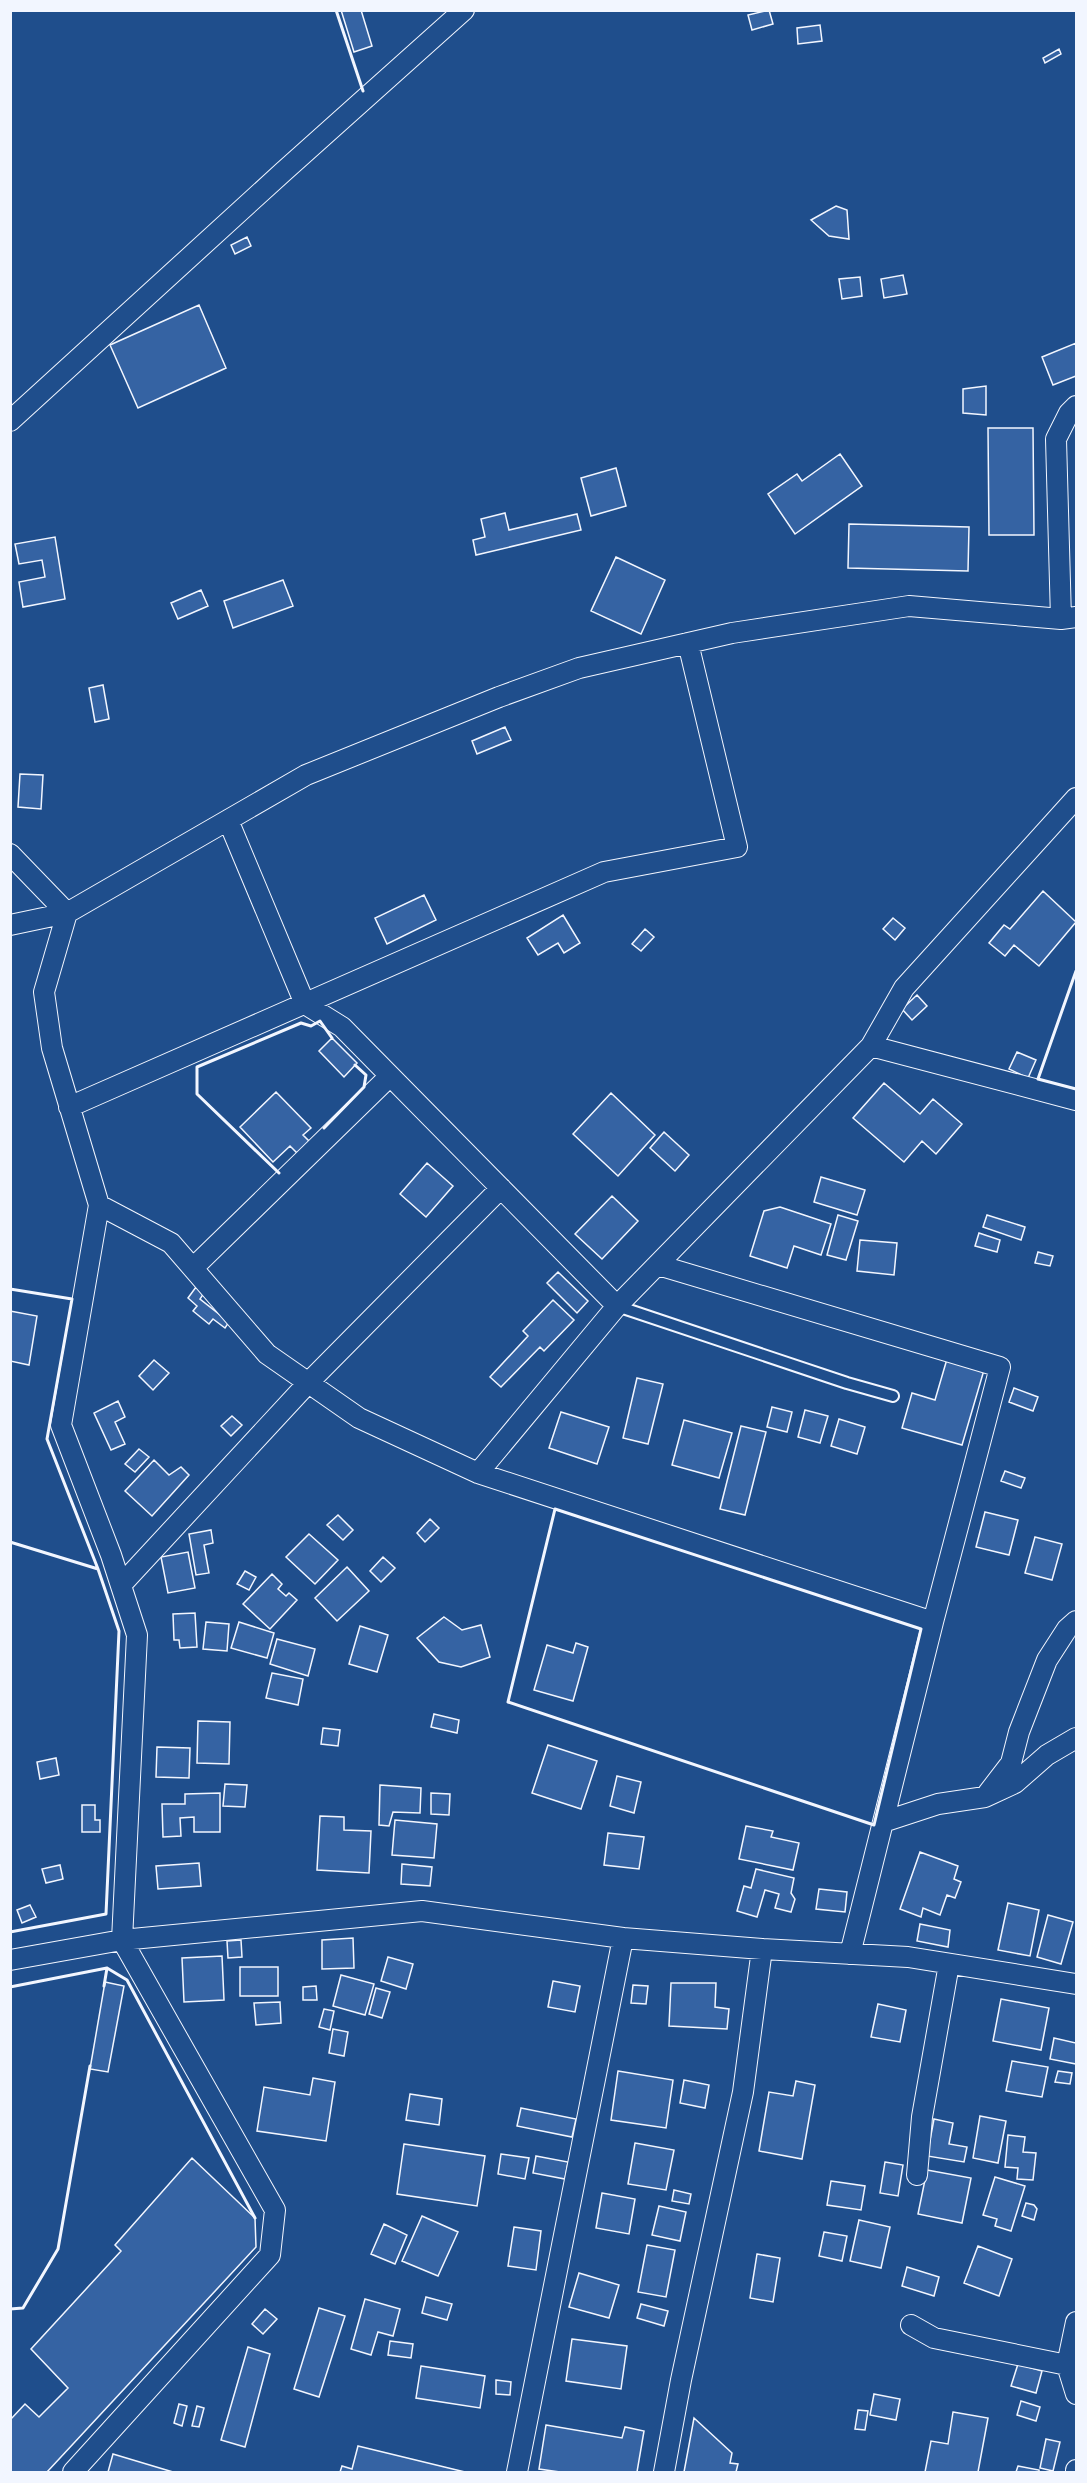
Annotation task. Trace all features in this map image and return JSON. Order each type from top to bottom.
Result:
[{"type":"street","points":[[10,421],[464,10]]},
{"type":"street","points":[[10,925],[67,913],[306,775],[499,697],[579,668],[732,633],[909,606],[1069,618],[1056,439],[1069,414],[1077,406]]},
{"type":"street","points":[[69,1107],[604,872],[737,847],[688,643]]},
{"type":"street","points":[[478,1473],[617,1306],[871,1046],[904,988],[1077,798]]},
{"type":"street","points":[[228,820],[305,1004],[342,1027],[617,1306]]},
{"type":"street","points":[[10,854],[67,913]]},
{"type":"street","points":[[67,913],[44,992],[52,1048],[99,1205],[61,1425],[121,1585],[137,1635],[122,1940],[275,2210],[270,2255],[73,2472]]},
{"type":"street","points":[[871,1046],[1077,1100]]},
{"type":"street","points":[[193,1268],[390,1076]]},
{"type":"street","points":[[121,1585],[308,1383],[501,1188]]},
{"type":"street","points":[[99,1205],[171,1243],[267,1354],[359,1418],[478,1473],[933,1622]]},
{"type":"street","points":[[658,1265],[1000,1367],[850,1954]]},
{"type":"street","points":[[985,1797],[1011,1763],[1019,1732],[1047,1660],[1067,1629],[1077,1621]]},
{"type":"street","points":[[884,1822],[938,1804],[985,1797],[1015,1783],[1047,1755],[1077,1738]]},
{"type":"street","points":[[10,1960],[122,1940],[422,1911],[623,1938],[908,1957],[1077,1984]]},
{"type":"street","points":[[516,2472],[623,1938]]},
{"type":"street","points":[[664,2472],[681,2380],[743,2092],[762,1949]]},
{"type":"street","points":[[917,2175],[922,2116],[949,1964]]},
{"type":"street","points":[[1077,2322],[1067,2366],[1077,2394]]},
{"type":"street","points":[[911,2325],[934,2338],[1067,2366]]},
{"type":"lane","points":[[617,1306],[847,1383],[893,1396]]},
{"type":"building","points":[[341,10],[361,10],[372,46],[354,52]]},
{"type":"building","points":[[769,10],[773,24],[752,30],[748,15]]},
{"type":"building","points":[[820,25],[822,41],[798,44],[797,28]]},
{"type":"building","points":[[1059,49],[1061,54],[1045,63],[1043,58]]},
{"type":"building","points":[[836,206],[847,210],[849,239],[829,236],[811,220]]},
{"type":"building","points":[[247,237],[251,246],[235,254],[231,245]]},
{"type":"building","points":[[903,275],[907,294],[884,298],[881,279]]},
{"type":"building","points":[[860,277],[862,296],[842,299],[839,279]]},
{"type":"building","points":[[199,305],[226,368],[138,408],[110,345]]},
{"type":"building","points":[[1076,343],[1076,376],[1053,385],[1042,357]]},
{"type":"building","points":[[986,386],[986,415],[963,413],[963,389]]},
{"type":"building","points":[[988,428],[1033,428],[1034,535],[989,535]]},
{"type":"building","points":[[840,454],[862,486],[795,534],[768,494],[797,474],[802,481]]},
{"type":"building","points":[[616,468],[626,506],[591,516],[581,478]]},
{"type":"building","points":[[505,513],[509,530],[577,514],[581,530],[476,555],[473,540],[485,537],[481,519]]},
{"type":"building","points":[[849,524],[969,527],[968,571],[848,568]]},
{"type":"building","points":[[55,537],[65,599],[23,607],[19,582],[45,577],[42,560],[19,564],[15,544]]},
{"type":"building","points":[[616,557],[665,580],[641,634],[591,611]]},
{"type":"building","points":[[283,580],[293,606],[233,628],[224,601]]},
{"type":"building","points":[[201,590],[208,606],[178,619],[171,603]]},
{"type":"building","points":[[103,685],[109,719],[95,722],[89,688]]},
{"type":"building","points":[[505,727],[511,740],[477,754],[472,741]]},
{"type":"building","points":[[20,774],[43,775],[41,809],[18,807]]},
{"type":"building","points":[[1043,891],[1076,922],[1039,966],[1014,945],[1005,956],[989,943],[1004,925],[1010,929]]},
{"type":"building","points":[[424,895],[436,920],[387,944],[375,918]]},
{"type":"building","points":[[563,915],[580,943],[564,953],[558,943],[538,955],[527,938]]},
{"type":"building","points":[[893,918],[905,928],[895,940],[883,929]]},
{"type":"building","points":[[645,929],[654,937],[641,951],[632,944]]},
{"type":"building","points":[[917,995],[927,1006],[912,1020],[902,1009]]},
{"type":"building","points":[[332,1038],[357,1063],[344,1077],[319,1051]]},
{"type":"building","points":[[1017,1052],[1036,1060],[1028,1078],[1009,1069]]},
{"type":"building","points":[[884,1083],[920,1114],[933,1099],[962,1124],[936,1154],[922,1141],[904,1162],[853,1118]]},
{"type":"building","points":[[276,1092],[311,1128],[303,1135],[312,1144],[298,1154],[290,1146],[273,1162],[240,1127]]},
{"type":"building","points":[[611,1093],[655,1135],[618,1176],[573,1134]]},
{"type":"building","points":[[664,1132],[689,1155],[675,1171],[650,1148]]},
{"type":"building","points":[[427,1163],[453,1186],[426,1217],[400,1194]]},
{"type":"building","points":[[821,1177],[865,1190],[857,1215],[814,1202]]},
{"type":"building","points":[[612,1196],[638,1221],[602,1259],[575,1234]]},
{"type":"building","points":[[780,1207],[831,1224],[821,1255],[794,1246],[787,1268],[750,1256],[764,1211]]},
{"type":"building","points":[[838,1215],[858,1221],[846,1260],[827,1255]]},
{"type":"building","points":[[987,1215],[1025,1227],[1021,1240],[983,1227]]},
{"type":"building","points":[[979,1233],[1000,1240],[997,1252],[975,1246]]},
{"type":"building","points":[[860,1240],[897,1243],[894,1275],[857,1271]]},
{"type":"building","points":[[1038,1252],[1053,1256],[1050,1266],[1035,1263]]},
{"type":"building","points":[[558,1272],[588,1301],[577,1313],[547,1283]]},
{"type":"building","points":[[196,1287],[204,1293],[200,1299],[229,1322],[225,1328],[213,1319],[209,1324],[193,1311],[197,1306],[188,1298]]},
{"type":"building","points":[[553,1300],[574,1320],[544,1351],[540,1347],[501,1387],[490,1377],[528,1336],[523,1331]]},
{"type":"building","points":[[10,1311],[37,1316],[29,1365],[10,1361]]},
{"type":"building","points":[[947,1359],[984,1370],[962,1445],[902,1428],[912,1393],[935,1400]]},
{"type":"building","points":[[154,1360],[169,1373],[153,1390],[139,1376]]},
{"type":"building","points":[[637,1378],[663,1384],[648,1444],[623,1438]]},
{"type":"building","points":[[1014,1388],[1038,1397],[1033,1411],[1009,1402]]},
{"type":"building","points":[[118,1401],[125,1417],[115,1422],[125,1444],[111,1450],[94,1413]]},
{"type":"building","points":[[772,1407],[792,1412],[787,1432],[767,1427]]},
{"type":"building","points":[[805,1410],[828,1416],[820,1443],[798,1437]]},
{"type":"building","points":[[561,1412],[609,1427],[597,1464],[549,1448]]},
{"type":"building","points":[[232,1416],[242,1425],[231,1436],[221,1426]]},
{"type":"building","points":[[839,1419],[865,1427],[857,1454],[831,1446]]},
{"type":"building","points":[[684,1420],[732,1433],[719,1478],[672,1465]]},
{"type":"building","points":[[741,1426],[766,1432],[745,1515],[720,1509]]},
{"type":"building","points":[[139,1449],[149,1457],[135,1472],[125,1464]]},
{"type":"building","points":[[154,1460],[169,1475],[181,1467],[189,1475],[152,1516],[125,1491]]},
{"type":"building","points":[[1005,1471],[1025,1478],[1021,1488],[1001,1481]]},
{"type":"building","points":[[985,1512],[1018,1520],[1009,1555],[976,1547]]},
{"type":"building","points":[[338,1515],[353,1530],[343,1540],[327,1525]]},
{"type":"building","points":[[430,1519],[439,1528],[425,1542],[417,1533]]},
{"type":"building","points":[[211,1530],[213,1543],[204,1545],[209,1573],[196,1575],[189,1534]]},
{"type":"building","points":[[309,1534],[338,1560],[315,1584],[286,1557]]},
{"type":"building","points":[[1035,1537],[1062,1544],[1052,1580],[1025,1573]]},
{"type":"building","points":[[188,1552],[195,1588],[168,1593],[161,1557]]},
{"type":"building","points":[[383,1557],[395,1568],[381,1582],[370,1571]]},
{"type":"building","points":[[347,1567],[369,1591],[337,1621],[315,1598]]},
{"type":"building","points":[[245,1571],[256,1577],[249,1590],[237,1584]]},
{"type":"building","points":[[272,1574],[282,1584],[278,1589],[286,1596],[289,1593],[297,1600],[270,1629],[243,1604]]},
{"type":"building","points":[[195,1613],[197,1647],[180,1648],[179,1640],[174,1640],[173,1614]]},
{"type":"building","points":[[444,1617],[462,1630],[481,1625],[490,1657],[461,1667],[439,1662],[417,1638]]},
{"type":"building","points":[[206,1622],[229,1624],[227,1651],[203,1649]]},
{"type":"building","points":[[239,1622],[274,1633],[267,1658],[231,1648]]},
{"type":"building","points":[[360,1626],[388,1635],[377,1672],[349,1664]]},
{"type":"building","points":[[277,1639],[315,1649],[308,1676],[270,1664]]},
{"type":"building","points":[[576,1643],[588,1647],[573,1701],[534,1690],[547,1645],[573,1653]]},
{"type":"building","points":[[272,1673],[303,1679],[298,1705],[266,1698]]},
{"type":"building","points":[[434,1714],[459,1720],[457,1733],[431,1727]]},
{"type":"building","points":[[198,1721],[230,1722],[229,1764],[197,1763]]},
{"type":"building","points":[[323,1728],[340,1730],[338,1746],[321,1744]]},
{"type":"building","points":[[548,1745],[597,1761],[581,1809],[532,1793]]},
{"type":"building","points":[[157,1747],[190,1748],[189,1778],[156,1777]]},
{"type":"building","points":[[56,1758],[59,1775],[40,1779],[37,1762]]},
{"type":"building","points":[[617,1776],[641,1782],[634,1813],[610,1806]]},
{"type":"building","points":[[225,1784],[247,1785],[245,1807],[223,1806]]},
{"type":"building","points":[[380,1785],[421,1788],[420,1813],[393,1812],[389,1826],[379,1825]]},
{"type":"building","points":[[220,1793],[220,1832],[194,1832],[194,1817],[180,1818],[181,1836],[163,1837],[162,1804],[185,1804],[185,1794]]},
{"type":"building","points":[[431,1793],[450,1794],[449,1815],[431,1814]]},
{"type":"building","points":[[82,1805],[95,1805],[95,1820],[100,1820],[100,1832],[82,1832]]},
{"type":"building","points":[[320,1816],[344,1817],[344,1830],[371,1831],[369,1873],[317,1870]]},
{"type":"building","points":[[395,1820],[437,1824],[434,1858],[392,1855]]},
{"type":"building","points":[[746,1826],[773,1831],[771,1837],[799,1843],[793,1870],[739,1859]]},
{"type":"building","points":[[608,1833],[644,1837],[639,1869],[604,1865]]},
{"type":"building","points":[[920,1852],[958,1866],[954,1879],[961,1882],[955,1898],[947,1895],[940,1915],[923,1908],[921,1917],[900,1909]]},
{"type":"building","points":[[199,1863],[201,1886],[158,1889],[156,1866]]},
{"type":"building","points":[[402,1864],[432,1867],[430,1886],[401,1884]]},
{"type":"building","points":[[60,1865],[63,1879],[46,1883],[42,1869]]},
{"type":"building","points":[[756,1869],[794,1878],[791,1893],[795,1899],[791,1912],[775,1908],[779,1894],[765,1890],[757,1917],[737,1911],[744,1886],[751,1888]]},
{"type":"building","points":[[819,1889],[847,1892],[845,1912],[816,1909]]},
{"type":"building","points":[[1008,1903],[1039,1910],[1030,1956],[998,1950]]},
{"type":"building","points":[[30,1905],[36,1917],[22,1923],[17,1910]]},
{"type":"building","points":[[1048,1915],[1073,1922],[1061,1964],[1037,1957]]},
{"type":"building","points":[[920,1924],[950,1930],[948,1947],[917,1941]]},
{"type":"building","points":[[353,1938],[354,1968],[322,1969],[322,1940]]},
{"type":"building","points":[[241,1940],[242,1957],[228,1958],[227,1941]]},
{"type":"building","points":[[222,1956],[224,2000],[184,2002],[182,1958]]},
{"type":"building","points":[[388,1957],[413,1964],[406,1989],[381,1981]]},
{"type":"building","points":[[240,1967],[278,1967],[278,1996],[240,1996]]},
{"type":"building","points":[[341,1975],[374,1984],[365,2015],[333,2006]]},
{"type":"building","points":[[553,1981],[580,1986],[575,2012],[548,2007]]},
{"type":"building","points":[[105,1982],[124,1986],[108,2072],[90,2069]]},
{"type":"building","points":[[671,1983],[716,1983],[715,2007],[729,2009],[727,2029],[669,2026]]},
{"type":"building","points":[[633,1985],[648,1986],[646,2004],[631,2003]]},
{"type":"building","points":[[316,1986],[317,2000],[303,2000],[303,1987]]},
{"type":"building","points":[[376,1988],[390,1992],[382,2018],[369,2014]]},
{"type":"building","points":[[1001,1999],[1049,2008],[1041,2050],[993,2041]]},
{"type":"building","points":[[280,2002],[281,2023],[256,2025],[254,2003]]},
{"type":"building","points":[[878,2004],[906,2010],[900,2042],[871,2037]]},
{"type":"building","points":[[324,2009],[334,2011],[330,2030],[319,2027]]},
{"type":"building","points":[[333,2029],[348,2032],[344,2056],[329,2053]]},
{"type":"building","points":[[1054,2038],[1076,2043],[1076,2064],[1050,2059]]},
{"type":"building","points":[[1012,2061],[1048,2067],[1042,2097],[1006,2091]]},
{"type":"building","points":[[618,2071],[673,2080],[666,2128],[611,2120]]},
{"type":"building","points":[[1058,2071],[1072,2073],[1070,2084],[1055,2082]]},
{"type":"building","points":[[313,2078],[335,2082],[326,2141],[257,2131],[264,2087],[310,2095]]},
{"type":"building","points":[[684,2080],[709,2085],[705,2108],[680,2103]]},
{"type":"building","points":[[796,2081],[815,2085],[802,2159],[759,2151],[769,2092],[793,2096]]},
{"type":"building","points":[[410,2094],[442,2099],[439,2125],[406,2120]]},
{"type":"building","points":[[521,2108],[576,2119],[572,2137],[517,2126]]},
{"type":"building","points":[[980,2116],[1006,2121],[998,2163],[973,2158]]},
{"type":"building","points":[[934,2119],[953,2123],[949,2144],[967,2147],[964,2162],[927,2156]]},
{"type":"building","points":[[1008,2135],[1025,2137],[1023,2152],[1036,2153],[1033,2180],[1017,2179],[1018,2168],[1005,2167]]},
{"type":"building","points":[[635,2143],[674,2150],[666,2190],[628,2184]]},
{"type":"building","points":[[404,2144],[485,2156],[477,2206],[397,2194]]},
{"type":"building","points":[[501,2154],[529,2158],[525,2179],[498,2174]]},
{"type":"building","points":[[536,2156],[568,2162],[565,2179],[533,2173]]},
{"type":"building","points":[[192,2158],[255,2218],[256,2247],[47,2472],[10,2472],[10,2420],[25,2404],[39,2417],[68,2388],[31,2349],[121,2251],[115,2245]]},
{"type":"building","points":[[885,2162],[903,2165],[898,2196],[880,2193]]},
{"type":"building","points":[[927,2170],[971,2178],[962,2223],[918,2214]]},
{"type":"building","points":[[995,2177],[1025,2186],[1011,2231],[995,2226],[997,2219],[983,2215]]},
{"type":"building","points":[[831,2181],[865,2186],[861,2210],[827,2205]]},
{"type":"building","points":[[674,2190],[691,2194],[689,2204],[672,2201]]},
{"type":"building","points":[[602,2193],[635,2199],[629,2234],[596,2228]]},
{"type":"building","points":[[1026,2203],[1034,2205],[1037,2209],[1034,2220],[1022,2216]]},
{"type":"building","points":[[659,2206],[686,2212],[680,2241],[652,2235]]},
{"type":"building","points":[[422,2216],[458,2232],[438,2276],[402,2261]]},
{"type":"building","points":[[859,2220],[890,2227],[881,2268],[850,2261]]},
{"type":"building","points":[[384,2224],[407,2235],[395,2264],[371,2254]]},
{"type":"building","points":[[514,2227],[541,2231],[536,2270],[508,2266]]},
{"type":"building","points":[[824,2232],[847,2236],[842,2261],[819,2256]]},
{"type":"building","points":[[647,2245],[675,2250],[666,2297],[638,2292]]},
{"type":"building","points":[[978,2246],[1012,2259],[999,2296],[964,2283]]},
{"type":"building","points":[[757,2254],[780,2258],[773,2302],[750,2298]]},
{"type":"building","points":[[907,2267],[939,2277],[934,2296],[902,2286]]},
{"type":"building","points":[[579,2273],[619,2285],[609,2318],[569,2307]]},
{"type":"building","points":[[426,2297],[452,2304],[447,2320],[422,2313]]},
{"type":"building","points":[[365,2299],[400,2309],[393,2336],[378,2332],[371,2355],[351,2349]]},
{"type":"building","points":[[641,2304],[668,2311],[664,2326],[637,2318]]},
{"type":"building","points":[[319,2308],[345,2316],[319,2397],[294,2389]]},
{"type":"building","points":[[265,2309],[277,2319],[263,2334],[252,2324]]},
{"type":"building","points":[[572,2339],[627,2346],[621,2389],[566,2381]]},
{"type":"building","points":[[390,2341],[413,2344],[411,2358],[388,2355]]},
{"type":"building","points":[[248,2347],[270,2354],[245,2447],[221,2440]]},
{"type":"building","points":[[1018,2364],[1042,2371],[1036,2393],[1011,2386]]},
{"type":"building","points":[[421,2366],[485,2376],[480,2408],[416,2398]]},
{"type":"building","points":[[496,2380],[511,2382],[510,2395],[496,2394]]},
{"type":"building","points":[[874,2394],[900,2399],[896,2420],[870,2415]]},
{"type":"building","points":[[1021,2401],[1040,2407],[1036,2421],[1017,2415]]},
{"type":"building","points":[[179,2404],[187,2406],[182,2426],[174,2423]]},
{"type":"building","points":[[197,2406],[204,2408],[199,2427],[192,2426]]},
{"type":"building","points":[[858,2410],[868,2411],[865,2430],[855,2429]]},
{"type":"building","points":[[953,2412],[988,2418],[978,2472],[925,2472],[931,2441],[948,2444]]},
{"type":"building","points":[[694,2418],[732,2453],[730,2463],[738,2464],[736,2472],[684,2472]]},
{"type":"building","points":[[546,2425],[622,2438],[625,2427],[644,2431],[637,2472],[560,2472],[539,2469]]},
{"type":"building","points":[[1046,2439],[1060,2442],[1053,2471],[1040,2468]]},
{"type":"building","points":[[358,2446],[465,2472],[340,2472],[342,2466],[352,2469]]},
{"type":"building","points":[[113,2454],[173,2472],[108,2472]]},
{"type":"building","points":[[1018,2466],[1039,2470],[1039,2472],[1016,2472]]},
{"type":"wall","points":[[336,10],[363,91]]},
{"type":"wall","points":[[1076,971],[1038,1079],[1076,1089]]},
{"type":"wall","points":[[279,1173],[197,1094],[197,1067],[301,1023],[311,1026],[320,1021],[332,1038]]},
{"type":"wall","points":[[324,1128],[364,1087],[366,1075],[355,1065]]},
{"type":"wall","points":[[10,1289],[72,1299],[47,1439],[98,1569]]},
{"type":"wall","points":[[555,1509],[921,1629],[874,1825],[508,1702],[555,1509]]},
{"type":"wall","points":[[10,1542],[98,1569],[119,1631],[106,1914],[10,1932]]},
{"type":"wall","points":[[107,1968],[127,1980],[255,2218]]},
{"type":"wall","points":[[10,1987],[107,1968],[104,1986]]},
{"type":"wall","points":[[10,2309],[23,2308],[58,2249],[90,2066]]}]
